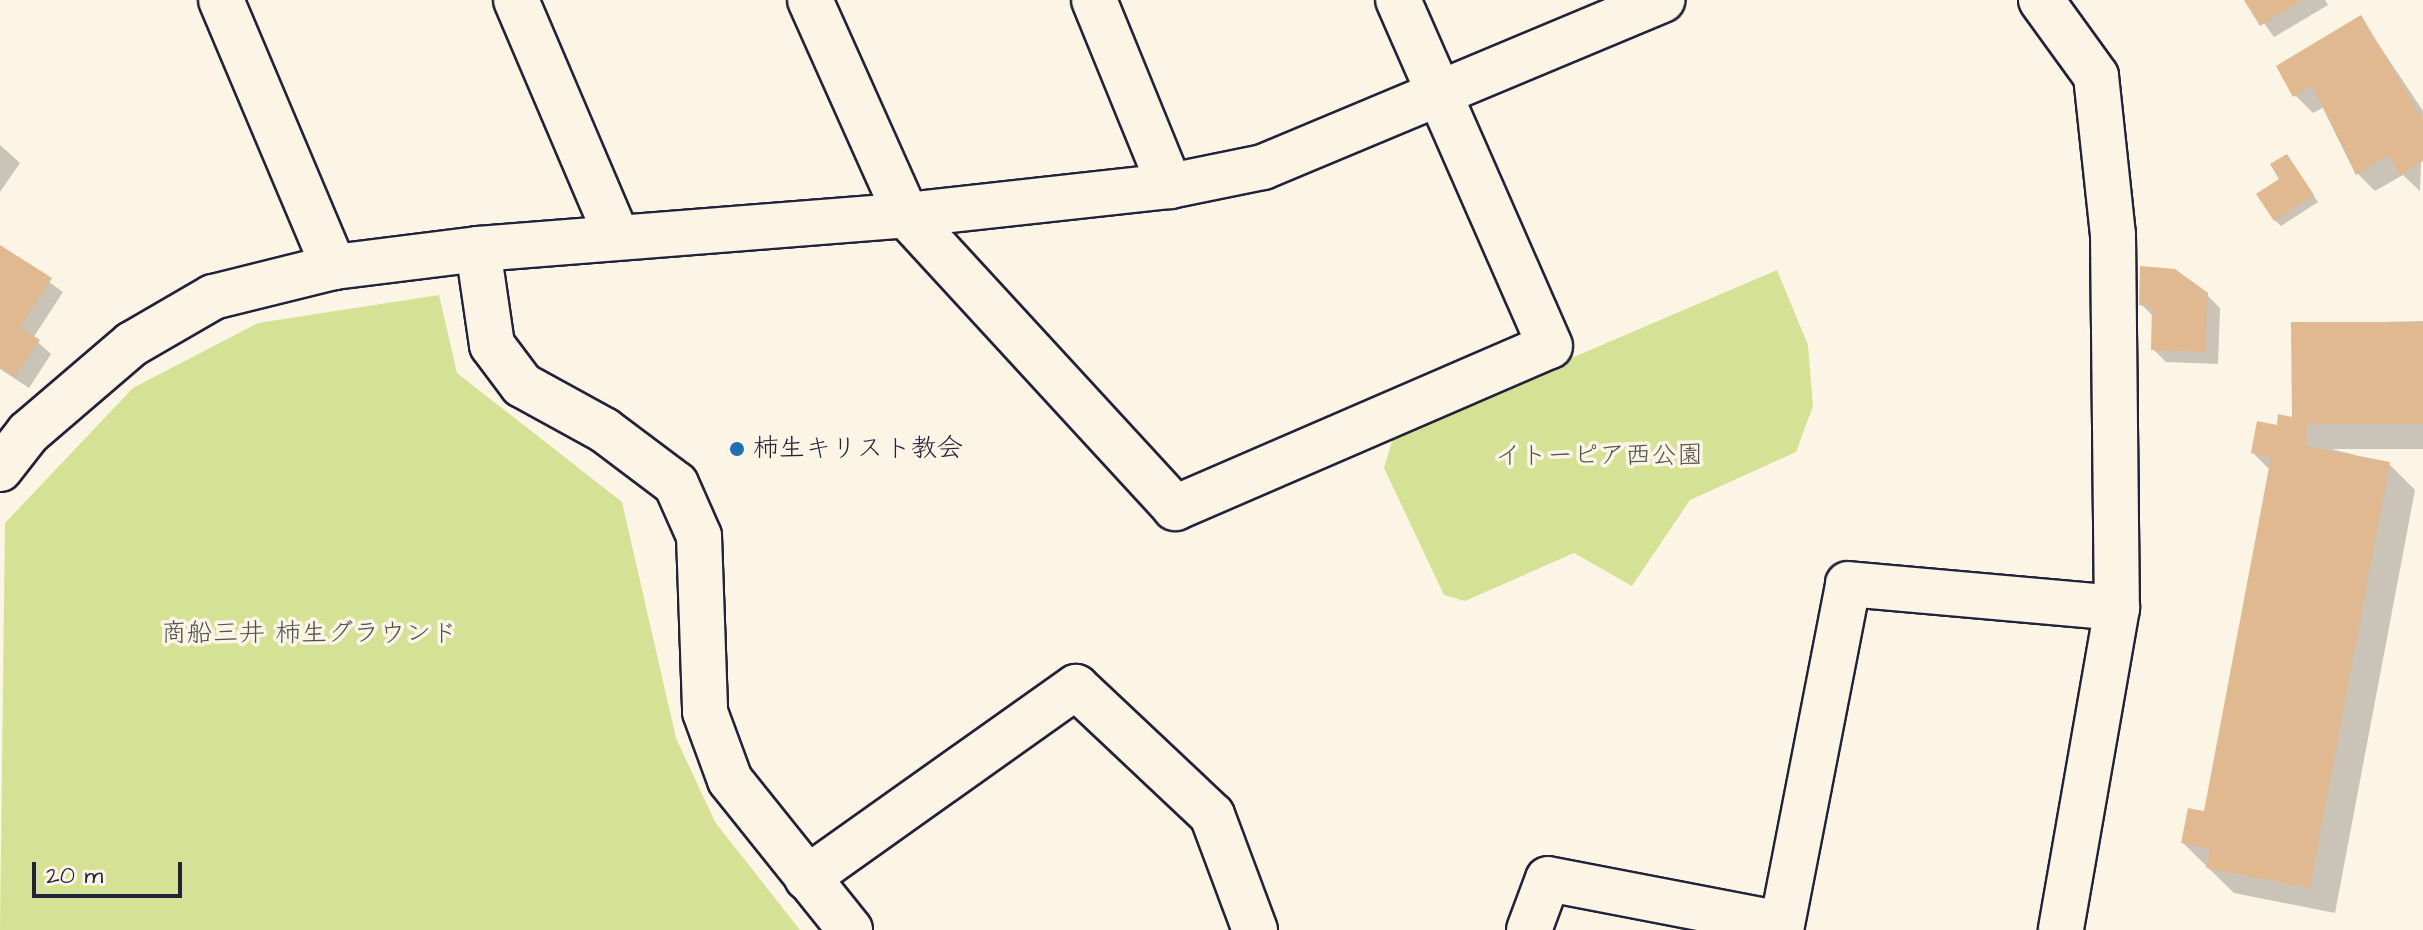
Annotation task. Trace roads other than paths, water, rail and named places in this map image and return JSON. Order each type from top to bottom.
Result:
[{"type":"street","points":[[221,0],[334,267]]},
{"type":"street","points":[[516,0],[616,235]]},
{"type":"street","points":[[810,0],[906,215],[1175,508],[1550,346],[1398,0]]},
{"type":"street","points":[[1094,0],[1170,186]]},
{"type":"street","points":[[0,469],[14,424],[132,344],[213,297],[334,267],[478,249],[616,235],[906,215],[1170,186],[1263,167],[1441,97],[1662,0]]},
{"type":"street","points":[[2041,0],[2096,76],[2112,195],[2117,608],[2061,930]]},
{"type":"street","points":[[478,249],[492,345],[522,385],[604,430],[676,484],[699,536],[705,712],[730,780],[850,930]]},
{"type":"street","points":[[1529,930],[1548,879],[1782,927],[1848,584],[2117,608]]},
{"type":"street","points":[[807,878],[1076,687],[1212,815],[1255,930]]},
{"type":"place","name":"柿生キリスト教会","points":[[737,449]]},
{"type":"park label","name":"イトーピア西公園","points":[[1599,456]]},
{"type":"park label","name":"商船三井 柿生グラウンド","points":[[309,634]]}]
